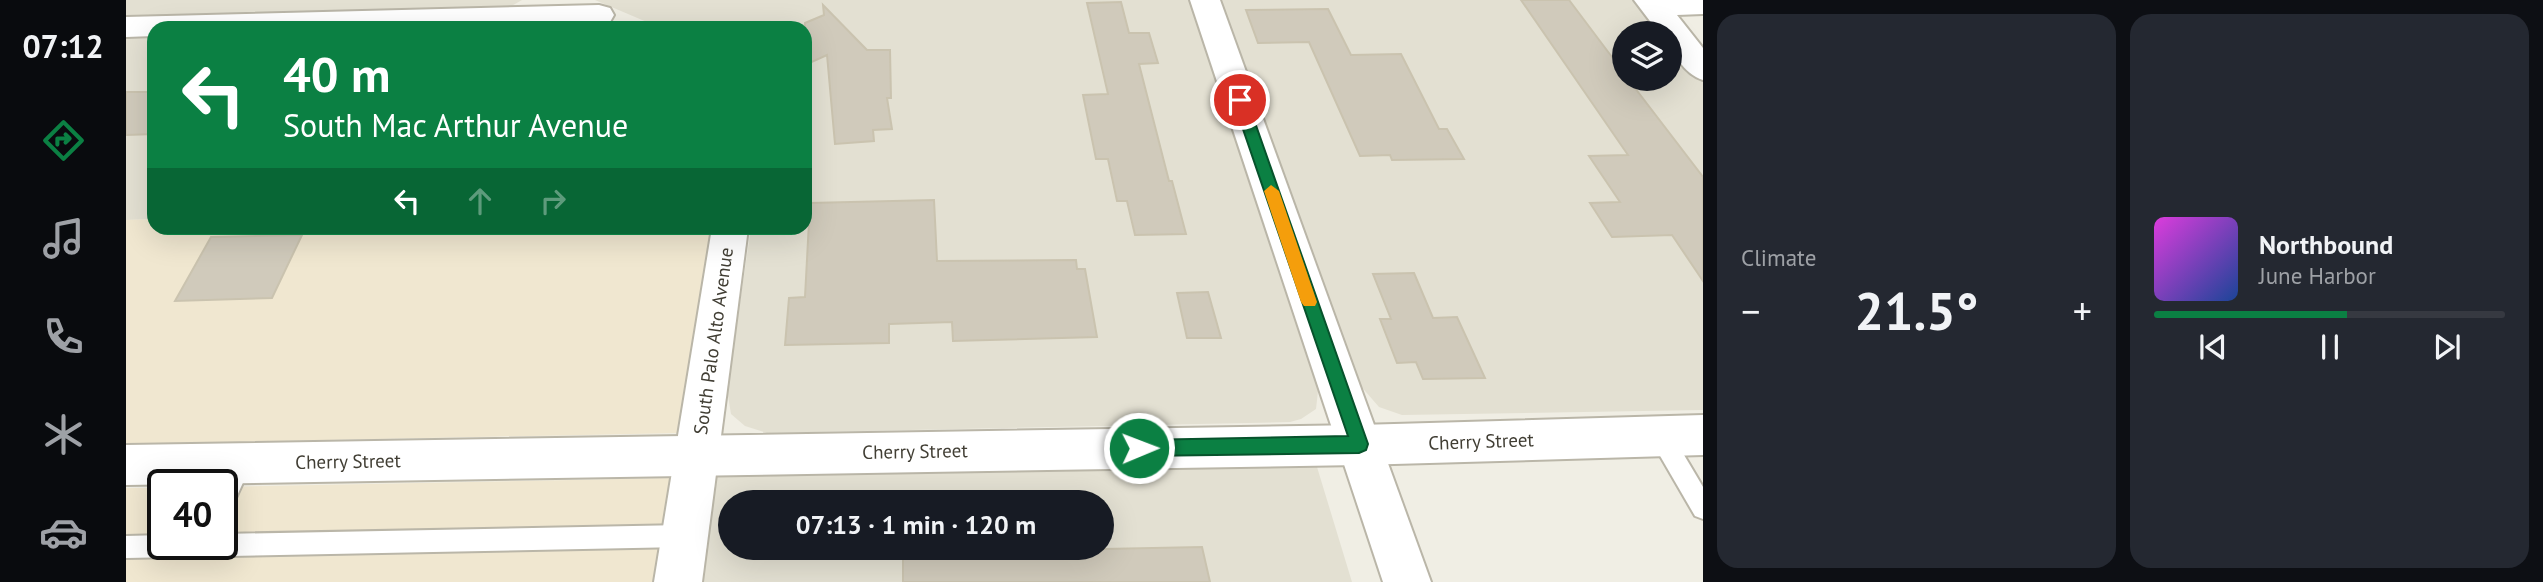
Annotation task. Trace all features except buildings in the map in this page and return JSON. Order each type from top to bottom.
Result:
[{"type":"street","points":[[563,0],[611,21]]},
{"type":"street","points":[[1205,0],[1407,582]]},
{"type":"street","points":[[1651,3],[1695,8]]},
{"type":"street","points":[[1651,3],[1703,69]]},
{"type":"street","points":[[362,21],[598,15]]},
{"type":"street","points":[[126,27],[147,26]]},
{"type":"street","name":"South Palo Alto Avenue","points":[[678,582],[729,235]]},
{"type":"street","name":"Cherry Street","points":[[126,466],[1359,444],[1703,435]]},
{"type":"lane","points":[[1660,435],[1703,508]]},
{"type":"lane","points":[[238,469],[241,463]]},
{"type":"lane","points":[[238,544],[683,536]]},
{"type":"lane","points":[[126,547],[147,546]]},
{"type":"shaded area","points":[[126,0],[522,0],[508,8],[126,17]]},
{"type":"shaded area","points":[[595,0],[1191,0],[1304,342],[1318,391],[1316,409],[1301,419],[1290,422],[767,433],[745,426],[731,414],[727,390],[750,235],[812,235],[812,21],[644,21]]},
{"type":"shaded area","points":[[1219,0],[1639,0],[1656,21],[1612,21],[1612,91],[1682,91],[1682,55],[1703,82],[1703,410],[1402,415],[1379,407],[1359,384]]},
{"type":"shaded area","points":[[147,37],[147,219],[126,220],[126,38]]},
{"type":"shaded area","points":[[147,219],[147,235],[711,235],[678,433],[126,444],[126,220]]},
{"type":"shaded area","points":[[1317,467],[1352,582],[702,582],[715,477]]},
{"type":"shaded area","points":[[672,478],[656,582],[126,582],[126,488],[147,488],[147,560],[238,560],[238,487]]},
{"type":"slow traffic","points":[[1271,191],[1309,302]]},
{"type":"route","points":[[1139,448],[1359,444],[1240,100]]}]
